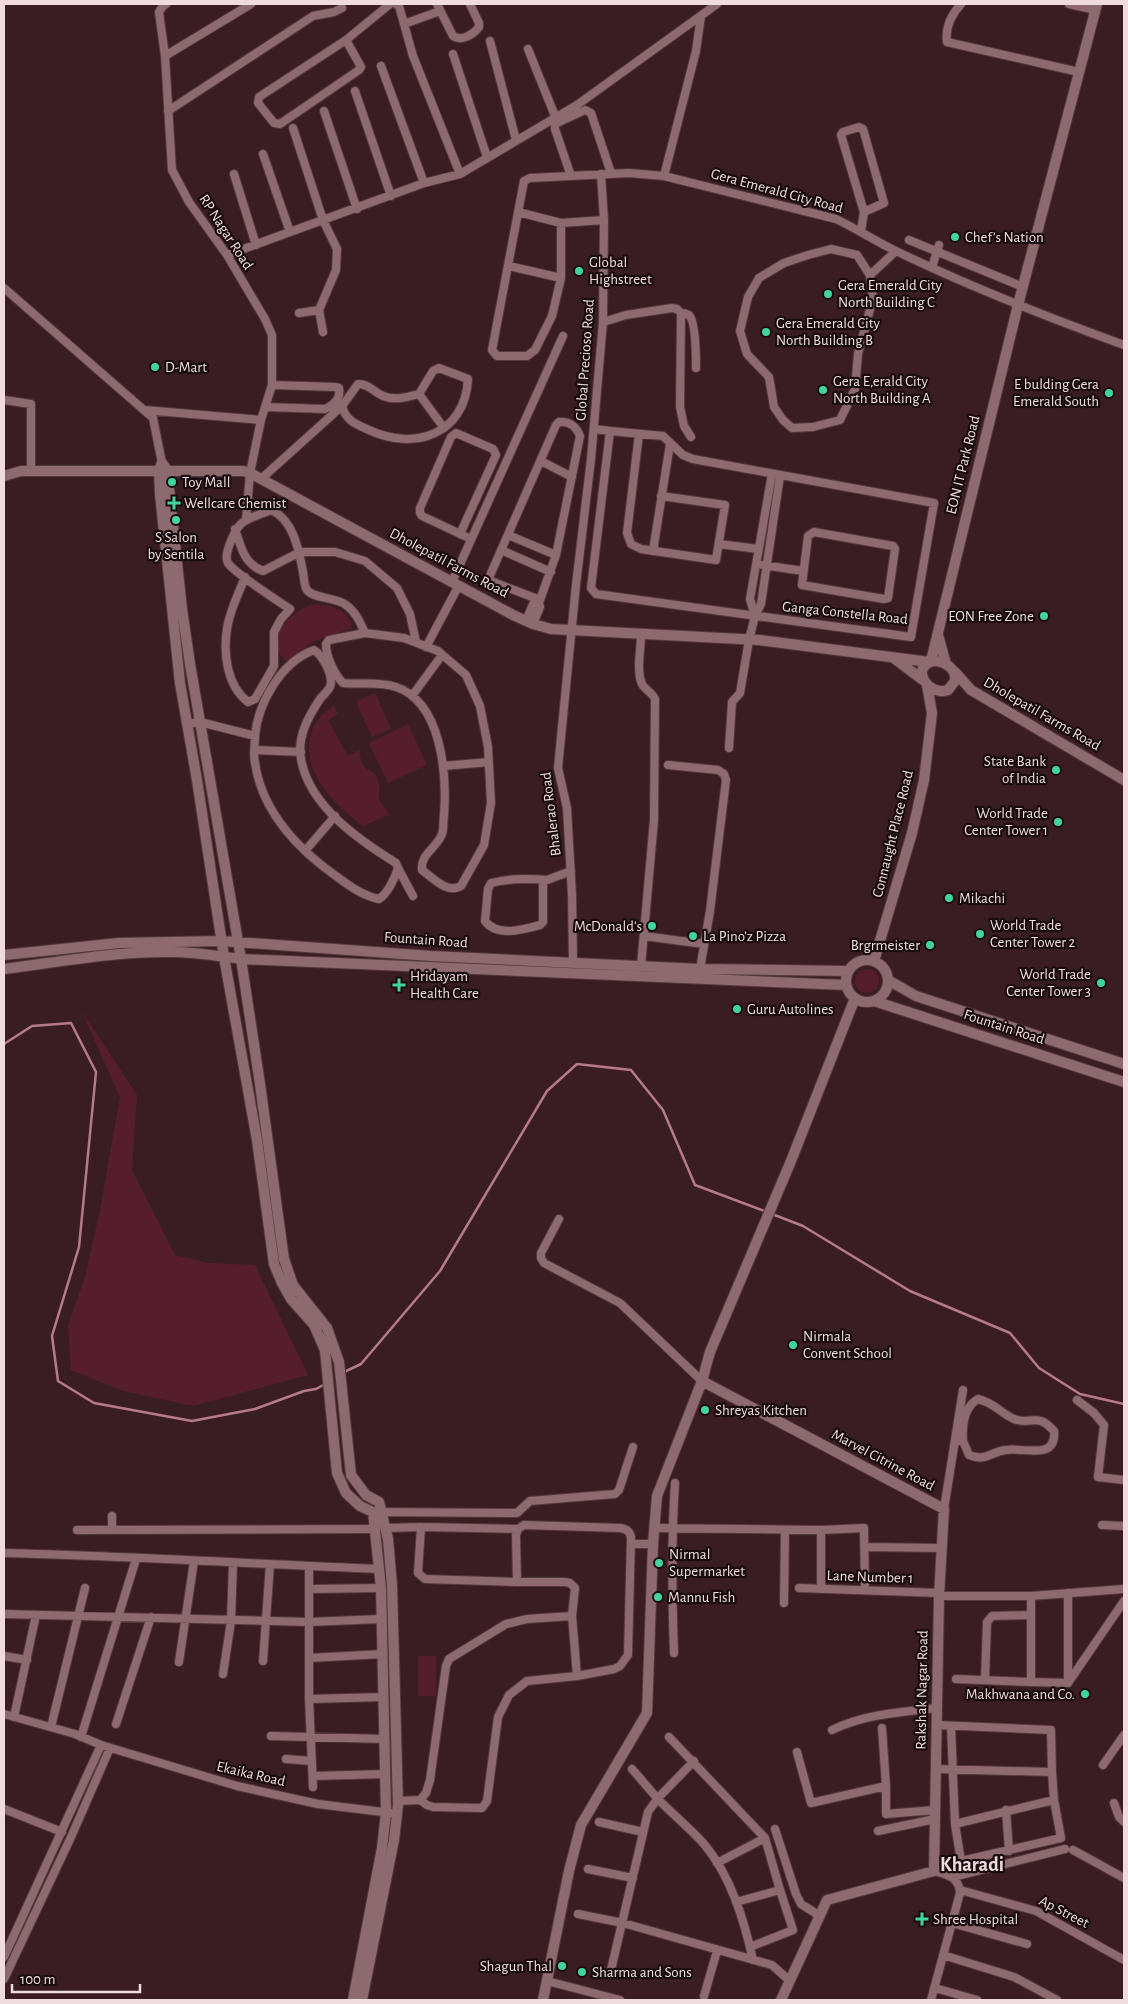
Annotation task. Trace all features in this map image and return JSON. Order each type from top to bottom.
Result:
[{"type":"street","points":[[165,56],[251,4]]},
{"type":"street","points":[[346,40],[360,62],[361,67],[359,70],[280,124],[274,123],[258,103],[260,97],[346,40],[390,4]]},
{"type":"street","points":[[396,4],[399,6],[413,56],[460,174]]},
{"type":"street","points":[[404,24],[438,7],[453,36],[461,39],[469,36],[479,27],[470,4]]},
{"type":"street","points":[[227,255],[424,183],[460,174],[577,105],[717,4]]},
{"type":"street","points":[[961,4],[950,15],[946,37],[947,42],[1079,72]]},
{"type":"street","points":[[1069,4],[1096,7]]},
{"type":"street","name":"RP Nagar Road","points":[[161,6],[172,170],[189,202],[227,255],[265,319],[272,335],[272,385],[261,420],[250,473],[246,520]]},
{"type":"street","name":"EON IT Park Road","points":[[930,662],[1018,305],[1096,7]]},
{"type":"street","points":[[168,111],[312,16],[318,13],[334,12],[342,8]]},
{"type":"street","points":[[664,176],[696,51],[701,16]]},
{"type":"street","points":[[490,41],[516,140]]},
{"type":"street","points":[[528,49],[556,116]]},
{"type":"street","points":[[452,54],[488,157]]},
{"type":"street","points":[[381,66],[424,183]]},
{"type":"street","points":[[354,91],[391,196]]},
{"type":"street","points":[[571,176],[555,124],[585,110],[591,113],[602,140],[611,173]]},
{"type":"street","points":[[324,112],[357,209]]},
{"type":"street","points":[[861,231],[864,212],[841,135],[843,132],[859,127],[863,129],[884,203],[864,212]]},
{"type":"street","points":[[293,128],[323,220],[338,249],[336,270],[319,310],[323,332]]},
{"type":"street","points":[[263,154],[290,232]]},
{"type":"street","name":"Gera Emerald City Road","points":[[601,174],[629,172],[664,176],[836,219],[896,251],[1018,305],[1124,345]]},
{"type":"street","points":[[234,174],[256,245]]},
{"type":"street","points":[[561,223],[561,278],[552,316],[535,350],[527,356],[497,356],[492,350],[524,184],[530,178],[601,174]]},
{"type":"street","name":"Global Precioso Road","points":[[572,632],[594,429],[603,322],[604,220],[601,174]]},
{"type":"street","points":[[518,212],[561,223],[604,220]]},
{"type":"street","points":[[908,240],[938,248],[1023,287]]},
{"type":"street","points":[[932,267],[938,248]]},
{"type":"street","points":[[832,249],[857,256],[870,275],[873,298],[858,354],[855,390],[848,406],[840,420],[814,428],[792,428],[783,420],[774,407],[769,377],[747,354],[740,331],[748,297],[759,278],[784,263],[808,254],[832,249]]},
{"type":"street","points":[[870,275],[896,251]]},
{"type":"street","points":[[509,266],[561,278]]},
{"type":"street","points":[[4,288],[152,418],[163,468],[161,504],[241,959],[284,1258],[293,1285],[327,1328],[339,1362],[351,1475],[366,1495],[379,1502],[376,1529],[381,1588],[386,1813],[382,1848],[353,2000]]},
{"type":"street","points":[[603,322],[626,316],[672,308],[677,309],[691,318],[694,330],[696,368]]},
{"type":"street","points":[[299,313],[319,310]]},
{"type":"street","points":[[681,312],[680,408],[684,426],[691,437]]},
{"type":"street","points":[[426,647],[455,584],[471,539],[563,336]]},
{"type":"street","points":[[261,479],[342,406],[358,384],[366,385],[384,397],[399,399],[419,394],[433,371],[439,368],[468,379],[461,405],[455,417],[438,433],[428,437],[400,440],[377,434],[350,421],[344,415],[342,406]]},
{"type":"street","points":[[265,407],[326,409],[338,398],[340,391],[339,388],[335,387],[272,385]]},
{"type":"street","points":[[419,394],[444,428]]},
{"type":"street","points":[[4,400],[27,402],[32,406],[31,471]]},
{"type":"street","points":[[144,410],[261,420]]},
{"type":"street","points":[[559,422],[565,422],[573,424],[580,436],[556,555],[540,602],[488,580],[556,425],[559,422]]},
{"type":"street","name":"Ganga Constella Road","points":[[594,429],[663,436],[683,455],[693,458],[934,503],[911,637],[596,594],[591,588],[610,431]]},
{"type":"street","points":[[460,534],[496,455],[493,449],[456,432],[451,436],[420,513],[422,516],[460,534],[471,539]]},
{"type":"street","points":[[639,434],[627,533],[631,544],[635,547],[716,560],[726,505],[661,496]]},
{"type":"street","points":[[653,550],[670,444]]},
{"type":"street","points":[[541,461],[572,478]]},
{"type":"street","name":"Dholepatil Farms Road","points":[[4,476],[31,471],[163,468],[235,470],[250,473],[530,623],[551,629],[572,632],[749,640],[930,662]]},
{"type":"street","name":"Ganga Constella Road","points":[[755,616],[750,599],[758,549],[776,475]]},
{"type":"street","name":"Ganga Constella Road","points":[[729,748],[732,702],[740,693],[749,640],[755,616],[761,604],[776,475]]},
{"type":"street","points":[[245,577],[227,628],[226,659],[233,683],[248,702],[255,699],[274,666],[274,632],[281,619],[290,609],[226,561],[235,529],[246,520],[271,510],[286,520],[300,552],[306,590],[312,595],[330,598],[345,604],[358,617],[365,633]]},
{"type":"street","points":[[235,529],[246,559],[254,568],[263,571],[300,552],[335,552],[366,561],[397,588],[410,614],[416,642]]},
{"type":"street","points":[[810,533],[890,545],[895,549],[889,596],[884,599],[802,584],[803,571],[810,533]]},
{"type":"street","points":[[508,535],[556,555]]},
{"type":"street","points":[[719,544],[758,549]]},
{"type":"street","points":[[501,550],[551,572]]},
{"type":"street","points":[[756,564],[803,571]]},
{"type":"street","points":[[176,597],[180,683],[198,780],[224,957],[257,1140],[274,1264],[291,1299],[314,1325],[325,1350],[330,1391],[333,1448],[337,1473],[346,1492],[360,1506],[378,1512],[517,1513],[530,1501],[615,1494],[619,1490],[633,1447]]},
{"type":"street","points":[[530,623],[533,604],[540,602]]},
{"type":"street","name":"Bhalerao Road","points":[[572,632],[558,768],[567,808],[571,871],[573,963]]},
{"type":"street","points":[[938,632],[946,664]]},
{"type":"street","points":[[365,633],[404,638],[416,642],[442,655],[466,675],[480,706],[488,747],[491,804],[484,845],[461,886],[455,889],[448,888],[422,870],[421,864],[442,835],[446,794],[442,758],[431,720],[415,698],[396,687],[370,683],[343,683],[338,678],[326,650],[326,644],[329,640],[365,633]]},
{"type":"street","points":[[640,966],[654,820],[655,698],[653,693],[642,686],[640,675],[641,635]]},
{"type":"street","points":[[398,868],[383,897],[379,899],[350,886],[305,851],[286,832],[270,805],[259,780],[254,762],[255,736],[256,725],[262,706],[272,687],[306,653],[314,650],[320,654],[331,679],[329,688],[309,716],[300,740],[307,778],[325,806],[356,837],[396,863],[413,896]]},
{"type":"street","points":[[412,696],[442,655]]},
{"type":"street","name":"Dholepatil Farms Road","points":[[893,658],[925,682]]},
{"type":"street","points":[[938,661],[946,664],[955,672],[955,681],[947,690],[937,691],[925,682],[923,669],[930,662],[938,661]]},
{"type":"street","name":"Dholepatil Farms Road","points":[[955,672],[971,690],[1124,780]]},
{"type":"street","name":"Connaught Place Road","points":[[874,961],[919,806],[924,780],[932,713],[925,682]]},
{"type":"street","name":"Dholepatil Farms Road","points":[[947,690],[971,690]]},
{"type":"street","name":"Connaught Place Road","points":[[932,713],[947,690]]},
{"type":"street","points":[[187,724],[200,722],[255,736]]},
{"type":"street","points":[[255,750],[301,752]]},
{"type":"street","points":[[443,766],[489,762]]},
{"type":"street","points":[[668,765],[718,770],[724,774],[726,780],[700,969]]},
{"type":"street","points":[[305,851],[335,816]]},
{"type":"street","points":[[543,880],[543,922],[540,925],[504,931],[489,927],[485,921],[488,889],[491,883],[506,879],[529,878],[543,880],[571,871]]},
{"type":"street","points":[[644,936],[704,944]]},
{"type":"street","name":"Fountain Road","points":[[4,955],[119,943],[222,941],[431,956],[700,969],[848,971],[853,964],[861,960],[874,961],[882,967],[888,980],[916,996],[1124,1064]]},
{"type":"street","name":"Fountain Road","points":[[4,969],[148,952],[194,952],[241,959],[846,985]]},
{"type":"street","points":[[542,2000],[569,1871],[581,1825],[647,1713],[654,1528],[658,1496],[702,1381],[710,1352],[791,1161],[854,998],[846,985],[848,971]]},
{"type":"street","points":[[874,1001],[885,991],[888,980]]},
{"type":"street","name":"Fountain Road","points":[[854,998],[864,1002],[874,1001],[1124,1082]]},
{"type":"street","points":[[559,1219],[541,1253],[544,1263],[620,1303],[702,1381]]},
{"type":"street","name":"Marvel Citrine Road","points":[[702,1381],[944,1509],[959,1441],[963,1390]]},
{"type":"street","points":[[330,1391],[342,1388]]},
{"type":"street","points":[[978,1400],[994,1404],[1014,1418],[1042,1420],[1054,1431],[1055,1440],[1050,1447],[1039,1451],[1005,1450],[985,1458],[975,1458],[969,1455],[959,1441],[967,1409],[978,1400]]},
{"type":"street","points":[[1077,1400],[1094,1413],[1104,1425],[1098,1477],[1124,1480]]},
{"type":"street","points":[[674,1653],[672,1528],[675,1483]]},
{"type":"street","name":"Rakshak Nagar Road","points":[[934,1871],[939,1594],[944,1509]]},
{"type":"street","points":[[362,2000],[398,1813],[392,1586],[386,1528],[378,1512]]},
{"type":"street","points":[[112,1516],[112,1529]]},
{"type":"street","points":[[386,1528],[518,1529],[524,1525],[620,1528],[630,1532],[631,1544],[628,1655],[620,1666],[614,1669],[577,1676],[527,1681],[509,1695],[498,1717],[485,1806],[476,1809],[433,1807],[420,1800],[398,1801]]},
{"type":"street","points":[[1102,1525],[1124,1526]]},
{"type":"street","points":[[420,1527],[418,1573],[425,1579],[570,1583],[575,1588],[572,1616],[577,1676]]},
{"type":"street","points":[[654,1528],[786,1530],[864,1528],[865,1590]]},
{"type":"street","points":[[77,1530],[376,1529]]},
{"type":"street","points":[[517,1582],[516,1535],[518,1529]]},
{"type":"street","points":[[784,1603],[786,1530]]},
{"type":"street","points":[[821,1530],[821,1589]]},
{"type":"street","points":[[631,1544],[654,1544]]},
{"type":"street","points":[[865,1547],[941,1548]]},
{"type":"street","points":[[4,1553],[379,1568]]},
{"type":"street","points":[[81,1737],[136,1559]]},
{"type":"street","points":[[179,1662],[194,1561]]},
{"type":"street","points":[[223,1674],[230,1621],[233,1563]]},
{"type":"street","points":[[263,1661],[270,1564]]},
{"type":"street","points":[[308,1566],[310,1738],[314,1788]]},
{"type":"street","points":[[51,1727],[85,1588]]},
{"type":"street","points":[[309,1588],[381,1588]]},
{"type":"street","name":"Lane Number 1","points":[[799,1588],[1031,1596],[1124,1589]]},
{"type":"street","points":[[1068,1593],[1068,1683]]},
{"type":"street","points":[[1031,1596],[1031,1682]]},
{"type":"street","points":[[1068,1683],[1124,1601]]},
{"type":"street","points":[[4,1614],[266,1622],[382,1619]]},
{"type":"street","points":[[14,1717],[36,1615]]},
{"type":"street","points":[[985,1680],[987,1622],[989,1619],[992,1616],[1031,1615]]},
{"type":"street","points":[[420,1800],[426,1793],[430,1780],[446,1666],[449,1659],[506,1624],[527,1618],[572,1616]]},
{"type":"street","points":[[116,1724],[151,1617]]},
{"type":"street","points":[[309,1658],[383,1654]]},
{"type":"street","points":[[4,1656],[26,1660]]},
{"type":"street","points":[[956,1679],[1068,1683]]},
{"type":"street","points":[[309,1699],[384,1697]]},
{"type":"street","points":[[832,1730],[846,1722],[874,1715],[937,1708]]},
{"type":"street","name":"Ekaika Road","points":[[4,1714],[247,1789],[318,1804],[398,1813]]},
{"type":"street","points":[[937,1725],[1051,1730],[1054,1800],[1061,1838],[961,1861],[955,1824],[950,1726]]},
{"type":"street","points":[[882,1728],[886,1814],[935,1815]]},
{"type":"street","points":[[1103,1765],[1124,1735]]},
{"type":"street","points":[[271,1736],[385,1739]]},
{"type":"street","points":[[669,1737],[694,1761],[765,1838],[793,1930],[750,1948]]},
{"type":"street","points":[[4,1957],[101,1745]]},
{"type":"street","points":[[4,1979],[110,1748]]},
{"type":"street","points":[[797,1752],[811,1803],[886,1786]]},
{"type":"street","points":[[286,1760],[312,1761]]},
{"type":"street","points":[[610,1970],[623,1923],[648,1812],[658,1798],[694,1761]]},
{"type":"street","points":[[632,1769],[704,1844],[717,1863],[727,1879],[736,1902],[753,1960]]},
{"type":"street","points":[[936,1769],[1052,1772]]},
{"type":"street","points":[[314,1776],[386,1774]]},
{"type":"street","points":[[955,1824],[1006,1810],[1054,1800]]},
{"type":"street","points":[[1114,1803],[1119,1817],[1124,1822]]},
{"type":"street","points":[[4,1808],[62,1832]]},
{"type":"street","points":[[1006,1810],[1009,1851]]},
{"type":"street","points":[[878,1831],[935,1815]]},
{"type":"street","points":[[599,1822],[643,1832]]},
{"type":"street","points":[[775,1829],[801,1904],[820,1916]]},
{"type":"street","points":[[717,1863],[765,1838]]},
{"type":"street","points":[[781,2000],[827,1900],[934,1871],[953,1876],[1069,1849],[1124,1878]]},
{"type":"street","points":[[588,1869],[633,1878]]},
{"type":"street","points":[[931,2000],[960,1890],[953,1876]]},
{"type":"street","points":[[736,1902],[780,1890]]},
{"type":"street","name":"Ap Street","points":[[960,1890],[1036,1911],[1124,1960]]},
{"type":"street","points":[[578,1914],[623,1923],[772,1965],[790,1980]]},
{"type":"street","points":[[952,1922],[1027,1944]]},
{"type":"street","points":[[704,1996],[717,1951]]},
{"type":"street","points":[[943,1955],[1014,1977],[1057,2000]]},
{"type":"street","points":[[547,1982],[620,2000]]},
{"type":"street","points":[[935,1988],[977,2000]]},
{"type":"shaded area","points":[[312,604],[330,606],[340,610],[349,618],[352,624],[350,629],[312,642],[286,661],[280,653],[277,644],[281,629],[291,617]]},
{"type":"shaded area","points":[[375,693],[391,729],[372,737],[356,702]]},
{"type":"shaded area","points":[[334,705],[338,714],[328,720],[348,756],[360,750],[364,767],[376,775],[379,785],[379,800],[387,810],[388,815],[363,826],[331,797],[315,773],[310,759],[309,745],[314,726],[320,717]]},
{"type":"shaded area","points":[[408,724],[427,765],[388,783],[369,743]]},
{"type":"shaded area","points":[[867,969],[876,972],[879,981],[876,990],[867,993],[858,990],[855,981],[858,972]]},
{"type":"shaded area","points":[[81,1010],[137,1095],[132,1170],[175,1255],[208,1263],[255,1265],[308,1375],[193,1406],[120,1390],[71,1370],[68,1325],[85,1277],[100,1210],[120,1097]]},
{"type":"shaded area","points":[[418,1656],[436,1656],[436,1696],[418,1696]]},
{"type":"waterway","points":[[4,1044],[32,1026],[71,1023],[96,1072],[79,1247],[52,1336],[58,1381],[94,1403],[192,1421],[255,1409],[304,1391],[316,1389],[325,1384]]},
{"type":"waterway","points":[[342,1373],[361,1364],[440,1271],[547,1091],[577,1064],[631,1070],[663,1110],[695,1185],[767,1212]]},
{"type":"waterway","points":[[772,1214],[803,1226],[910,1291],[1010,1333],[1039,1368],[1080,1394],[1124,1404]]},
{"type":"place","name":"Chef’s Nation","points":[[955,237]]},
{"type":"place","name":"Global Highstreet","points":[[579,271]]},
{"type":"place","name":"Gera Emerald City North Building C","points":[[828,294]]},
{"type":"place","name":"Gera Emerald City North Building B","points":[[766,332]]},
{"type":"place","name":"D-Mart","points":[[155,367]]},
{"type":"place","name":"Gera E,erald City North Building A","points":[[823,390]]},
{"type":"place","name":"E bulding Gera Emerald South","points":[[1109,393]]},
{"type":"place","name":"Toy Mall","points":[[172,482]]},
{"type":"place","name":"Wellcare Chemist","points":[[174,503]]},
{"type":"place","name":"S Salon by Sentila","points":[[176,520]]},
{"type":"place","name":"EON Free Zone","points":[[1044,616]]},
{"type":"place","name":"State Bank of India","points":[[1056,770]]},
{"type":"place","name":"World Trade Center Tower 1","points":[[1058,822]]},
{"type":"place","name":"Mikachi","points":[[949,898]]},
{"type":"place","name":"McDonald's","points":[[652,926]]},
{"type":"place","name":"World Trade Center Tower 2","points":[[980,934]]},
{"type":"place","name":"La Pino'z Pizza","points":[[693,936]]},
{"type":"place","name":"Brgrmeister","points":[[930,945]]},
{"type":"place","name":"World Trade Center Tower 3","points":[[1101,983]]},
{"type":"place","name":"Hridayam Health Care","points":[[399,985]]},
{"type":"place","name":"Guru Autolines","points":[[737,1009]]},
{"type":"place","name":"Nirmala Convent School","points":[[793,1345]]},
{"type":"place","name":"Shreyas Kitchen","points":[[705,1410]]},
{"type":"place","name":"Nirmal Supermarket","points":[[659,1563]]},
{"type":"place","name":"Mannu Fish","points":[[658,1597]]},
{"type":"place","name":"Makhwana and Co.","points":[[1085,1694]]},
{"type":"place","name":"Shree Hospital","points":[[922,1919]]},
{"type":"place","name":"Shagun Thal","points":[[562,1966]]},
{"type":"place","name":"Sharma and Sons","points":[[582,1972]]},
{"type":"district","name":"Kharadi","points":[[972,1865]]}]
